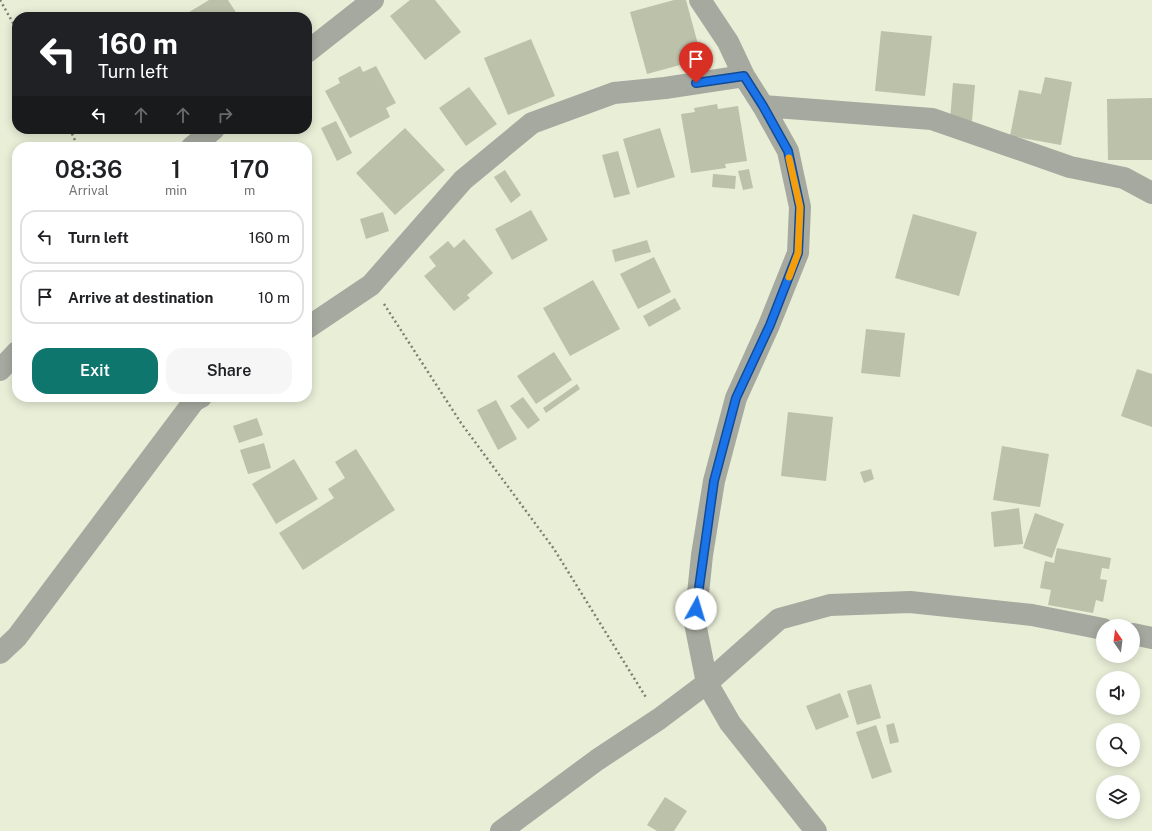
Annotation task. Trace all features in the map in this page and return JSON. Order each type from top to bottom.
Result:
[{"type":"street","points":[[312,48],[372,0]]},
{"type":"street","points":[[700,0],[728,42],[744,76],[763,106],[788,151],[800,207],[798,253],[770,325],[736,398],[714,481],[702,555],[695,622],[707,683],[730,723],[816,831]]},
{"type":"street","points":[[312,325],[371,286],[463,180],[532,123],[614,93],[665,88],[744,76]]},
{"type":"street","points":[[763,106],[932,119],[1070,167],[1124,178],[1152,193]]},
{"type":"street","points":[[198,142],[208,134]]},
{"type":"street","points":[[0,370],[12,357]]},
{"type":"street","points":[[0,653],[17,637],[193,402]]},
{"type":"street","points":[[501,831],[598,760],[660,720],[707,683],[778,619],[830,604],[910,602],[1032,615],[1096,628]]},
{"type":"street","points":[[1140,635],[1152,638]]},
{"type":"path","points":[[0,0],[12,21]]},
{"type":"path","points":[[371,286],[461,423],[554,549],[660,720]]},
{"type":"building","points":[[209,0],[228,0],[236,12],[189,12]]},
{"type":"building","points":[[410,0],[435,0],[461,32],[425,60],[390,16]]},
{"type":"building","points":[[674,0],[686,0],[702,59],[647,74],[630,12]]},
{"type":"building","points":[[881,31],[932,36],[925,96],[875,91]]},
{"type":"building","points":[[531,39],[555,96],[508,115],[484,58]]},
{"type":"building","points":[[360,66],[363,72],[376,66],[396,103],[386,108],[390,117],[350,138],[325,91],[340,83],[338,78]]},
{"type":"building","points":[[1045,77],[1072,82],[1061,145],[1010,136],[1019,90],[1041,94]]},
{"type":"building","points":[[953,83],[975,85],[972,121],[950,120]]},
{"type":"building","points":[[469,87],[497,124],[466,146],[439,108]]},
{"type":"building","points":[[1152,98],[1152,160],[1108,160],[1107,99]]},
{"type":"building","points":[[717,104],[718,109],[738,106],[747,161],[725,164],[726,168],[691,173],[681,114],[695,112],[694,108]]},
{"type":"building","points":[[336,121],[352,153],[337,161],[321,128]]},
{"type":"building","points":[[405,128],[445,170],[395,215],[356,173]]},
{"type":"building","points":[[660,128],[675,177],[637,188],[623,139]]},
{"type":"building","points":[[618,151],[630,194],[614,198],[602,155]]},
{"type":"building","points":[[749,169],[753,188],[743,190],[738,171]]},
{"type":"building","points":[[505,170],[521,195],[511,203],[494,177]]},
{"type":"building","points":[[713,174],[736,176],[735,189],[712,187]]},
{"type":"building","points":[[531,210],[548,240],[512,260],[495,229]]},
{"type":"building","points":[[383,212],[389,231],[366,239],[360,219]]},
{"type":"building","points":[[913,214],[977,232],[959,296],[895,278]]},
{"type":"building","points":[[464,239],[493,273],[467,295],[470,298],[454,311],[424,276],[436,266],[429,257],[448,241],[454,248]]},
{"type":"building","points":[[647,240],[651,252],[615,262],[612,250]]},
{"type":"building","points":[[654,257],[671,292],[638,309],[620,274]]},
{"type":"building","points":[[593,280],[620,329],[570,356],[543,308]]},
{"type":"building","points":[[675,298],[681,309],[649,327],[643,316]]},
{"type":"building","points":[[866,329],[905,333],[900,377],[861,373]]},
{"type":"building","points":[[554,352],[572,380],[536,404],[517,376]]},
{"type":"building","points":[[1137,369],[1152,374],[1152,427],[1121,416]]},
{"type":"building","points":[[577,384],[580,389],[546,413],[543,408]]},
{"type":"building","points":[[523,397],[540,420],[528,429],[510,406]]},
{"type":"building","points":[[496,400],[517,439],[498,450],[477,410]]},
{"type":"building","points":[[788,412],[833,417],[826,481],[781,476]]},
{"type":"building","points":[[257,418],[263,435],[239,443],[233,426]]},
{"type":"building","points":[[264,443],[271,468],[248,474],[240,450]]},
{"type":"building","points":[[1002,446],[1049,454],[1040,507],[993,500]]},
{"type":"building","points":[[356,449],[395,510],[303,570],[279,533],[334,498],[328,489],[345,478],[335,462]]},
{"type":"building","points":[[294,459],[318,499],[276,524],[252,484]]},
{"type":"building","points":[[871,469],[874,479],[864,483],[860,472]]},
{"type":"building","points":[[1019,508],[1023,544],[994,547],[991,512]]},
{"type":"building","points":[[1035,513],[1064,524],[1052,558],[1023,548]]},
{"type":"building","points":[[1057,548],[1111,558],[1109,569],[1102,568],[1100,579],[1107,580],[1103,602],[1096,600],[1093,613],[1048,605],[1051,590],[1040,588],[1045,561],[1054,563]]},
{"type":"building","points":[[871,684],[881,718],[857,725],[847,691]]},
{"type":"building","points":[[840,693],[849,717],[816,730],[806,706]]},
{"type":"building","points":[[894,723],[899,742],[890,744],[886,725]]},
{"type":"building","points":[[876,725],[892,772],[872,779],[856,732]]},
{"type":"building","points":[[665,797],[687,811],[674,831],[657,831],[647,825]]},
{"type":"slow traffic","points":[[789,158],[800,207],[798,253],[789,277]]},
{"type":"route","points":[[696,83],[744,76],[763,106],[788,151],[800,207],[798,253],[770,325],[736,398],[714,481],[702,555],[696,609]]}]
